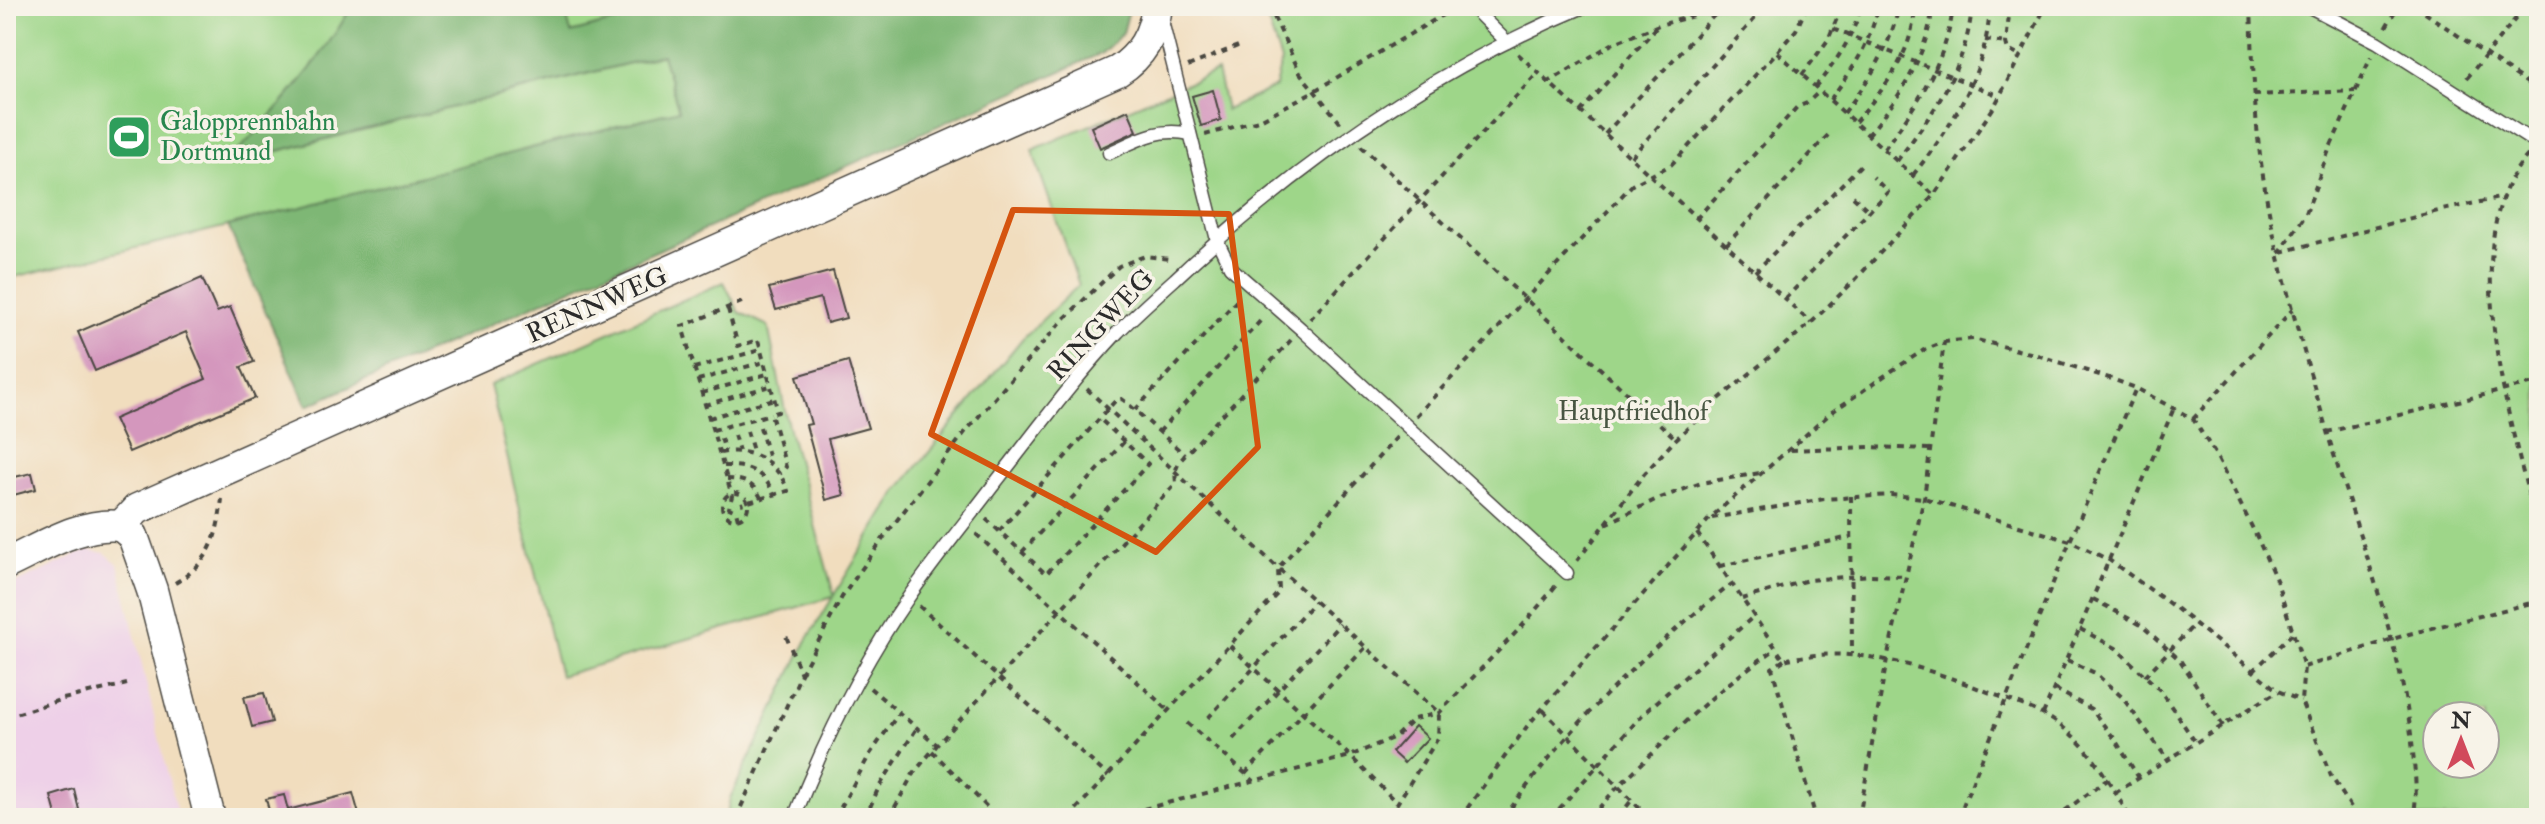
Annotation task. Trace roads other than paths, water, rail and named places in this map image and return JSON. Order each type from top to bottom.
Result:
[{"type":"street","name":"RENNWEG","points":[[121,526],[137,509],[1118,71],[1131,63],[1149,38],[1158,6]]},
{"type":"street","points":[[6,564],[103,524],[121,526],[133,536],[142,555],[210,818]]},
{"type":"lane","points":[[1158,6],[1217,240],[1230,267],[1567,573]]},
{"type":"lane","points":[[1471,6],[1507,42]]},
{"type":"lane","name":"RINGWEG","points":[[794,818],[814,767],[859,678],[909,597],[1076,379],[1119,331],[1217,240],[1282,185],[1350,135],[1425,86],[1507,42],[1586,6]]},
{"type":"lane","points":[[2308,6],[2377,42],[2539,145]]},
{"type":"lane","points":[[1109,153],[1154,133],[1171,130],[1190,137]]},
{"type":"place","name":"Galopprennbahn Dortmund","points":[[129,137]]},
{"type":"park label","name":"Hauptfriedhof","points":[[1633,412]]}]
